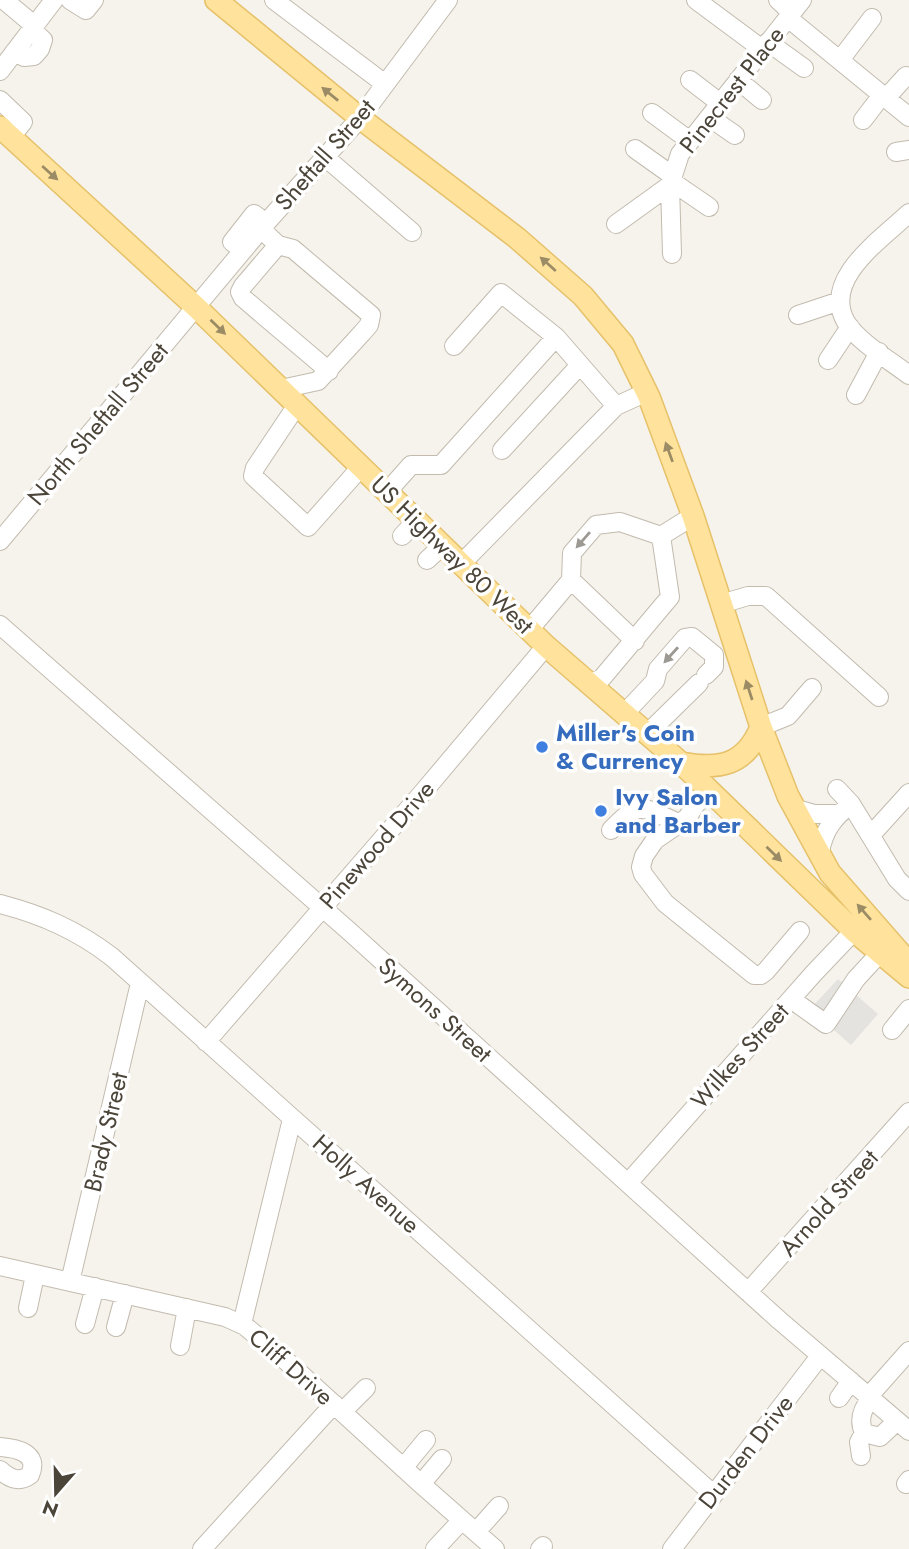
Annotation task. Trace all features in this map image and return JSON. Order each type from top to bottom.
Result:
[{"type":"main road","name":"US Highway 80 West","points":[[216,0],[360,118],[517,238],[583,296],[623,344],[647,392],[692,516],[761,727],[796,809],[830,873],[908,971]]},
{"type":"main road","name":"US Highway 80 West","points":[[5,132],[197,307],[387,492],[409,528],[435,553],[461,564],[546,646],[681,763],[854,931],[880,953],[908,971]]},
{"type":"main road","points":[[681,763],[700,767],[726,764],[747,750],[756,740],[761,727]]},
{"type":"street","points":[[4,0],[36,24]]},
{"type":"street","points":[[20,0],[36,24]]},
{"type":"street","points":[[0,71],[54,0]]},
{"type":"street","points":[[70,0],[86,10],[94,0]]},
{"type":"street","points":[[274,0],[385,84]]},
{"type":"street","name":"Sheftall Street","points":[[264,226],[360,118],[448,0]]},
{"type":"street","points":[[696,0],[765,46],[804,68]]},
{"type":"street","points":[[778,0],[794,10],[840,60],[909,117]]},
{"type":"street","name":"Pinecrest Place","points":[[671,181],[680,154],[794,10]]},
{"type":"street","points":[[840,60],[872,18]]},
{"type":"street","points":[[863,120],[906,76]]},
{"type":"street","points":[[690,80],[735,135]]},
{"type":"street","points":[[738,80],[762,100]]},
{"type":"street","points":[[1,102],[23,122],[5,132]]},
{"type":"street","points":[[652,113],[690,141]]},
{"type":"street","points":[[635,149],[671,181],[709,207]]},
{"type":"street","points":[[325,157],[412,232]]},
{"type":"street","points":[[624,203],[671,181]]},
{"type":"street","points":[[616,224],[671,181]]},
{"type":"street","points":[[671,181],[672,254]]},
{"type":"street","points":[[909,213],[854,265],[842,287],[840,301],[840,307],[850,327],[909,375]]},
{"type":"street","points":[[197,307],[243,250],[232,242],[254,214],[278,245],[293,249],[371,315],[369,325],[362,334],[318,381],[281,389]]},
{"type":"street","points":[[278,245],[240,292],[243,298],[329,371]]},
{"type":"street","points":[[454,346],[501,293],[556,337],[616,406]]},
{"type":"street","points":[[798,315],[840,301]]},
{"type":"street","name":"North Sheftall Street","points":[[0,541],[197,307]]},
{"type":"street","points":[[828,360],[850,327]]},
{"type":"street","points":[[387,492],[411,465],[441,464],[556,337]]},
{"type":"street","points":[[856,394],[879,352]]},
{"type":"street","points":[[502,450],[580,365]]},
{"type":"street","points":[[461,564],[616,406],[647,392]]},
{"type":"street","points":[[297,404],[255,468],[253,476],[309,527],[361,467]]},
{"type":"street","points":[[661,536],[692,516]]},
{"type":"street","points":[[528,629],[571,580],[572,553],[596,526],[620,522],[661,536]]},
{"type":"street","points":[[589,684],[602,678],[670,597],[661,536]]},
{"type":"street","points":[[571,580],[635,641]]},
{"type":"street","points":[[721,604],[748,596],[766,596],[879,697]]},
{"type":"street","name":"Symons Street","points":[[0,625],[322,908],[820,1356],[903,1426]]},
{"type":"street","points":[[624,714],[655,681],[658,669],[685,638],[692,637],[714,655],[714,667],[647,734]]},
{"type":"street","name":"Pinewood Drive","points":[[206,1042],[546,646]]},
{"type":"street","points":[[655,681],[679,702]]},
{"type":"street","points":[[761,727],[784,719],[812,688]]},
{"type":"street","points":[[837,789],[844,809],[870,835],[897,879],[909,891]]},
{"type":"street","points":[[710,792],[696,804],[689,816],[655,840],[644,856],[641,867],[645,880],[665,903],[754,975],[766,971],[800,931]]},
{"type":"street","points":[[870,835],[909,793]]},
{"type":"street","points":[[611,830],[630,811],[639,808],[679,823]]},
{"type":"street","points":[[796,809],[811,814],[844,809]]},
{"type":"street","points":[[820,852],[825,832],[844,809]]},
{"type":"street","name":"Holly Avenue","points":[[0,904],[37,914],[65,926],[103,950],[713,1494]]},
{"type":"street","name":"Wilkes Street","points":[[628,1184],[854,931]]},
{"type":"street","points":[[791,999],[826,1024],[856,979],[880,953]]},
{"type":"street","name":"Brady Street","points":[[70,1282],[141,983]]},
{"type":"street","points":[[892,1030],[909,1009]]},
{"type":"street","name":"Arnold Street","points":[[748,1292],[909,1112]]},
{"type":"street","points":[[242,1324],[292,1118]]},
{"type":"street","name":"Cliff Drive","points":[[0,1266],[225,1317],[242,1324],[495,1549]]},
{"type":"street","points":[[28,1308],[35,1275]]},
{"type":"street","points":[[85,1324],[94,1287]]},
{"type":"street","points":[[116,1327],[125,1294]]},
{"type":"street","points":[[180,1346],[187,1308]]},
{"type":"street","points":[[864,1433],[860,1424],[862,1412],[870,1397],[909,1351]]},
{"type":"street","name":"Durden Drive","points":[[672,1549],[820,1356]]},
{"type":"street","points":[[839,1398],[851,1381]]},
{"type":"street","points":[[202,1549],[338,1408],[366,1388]]},
{"type":"street","points":[[864,1433],[880,1437],[903,1426]]},
{"type":"street","points":[[861,1456],[859,1442],[864,1433]]},
{"type":"street","points":[[403,1468],[426,1440]]},
{"type":"street","points":[[0,1447],[26,1453],[33,1466],[30,1475],[18,1480],[10,1478],[0,1470]]},
{"type":"street","points":[[421,1484],[442,1459]]},
{"type":"street","points":[[476,1532],[499,1506]]},
{"type":"street","points":[[435,1549],[462,1520]]},
{"type":"shaded area","points":[[838,979],[878,1014],[851,1045],[810,1009]]},
{"type":"place","name":"Miller's Coin & Currency","points":[[542,747]]},
{"type":"place","name":"Ivy Salon and Barber","points":[[601,811]]}]
